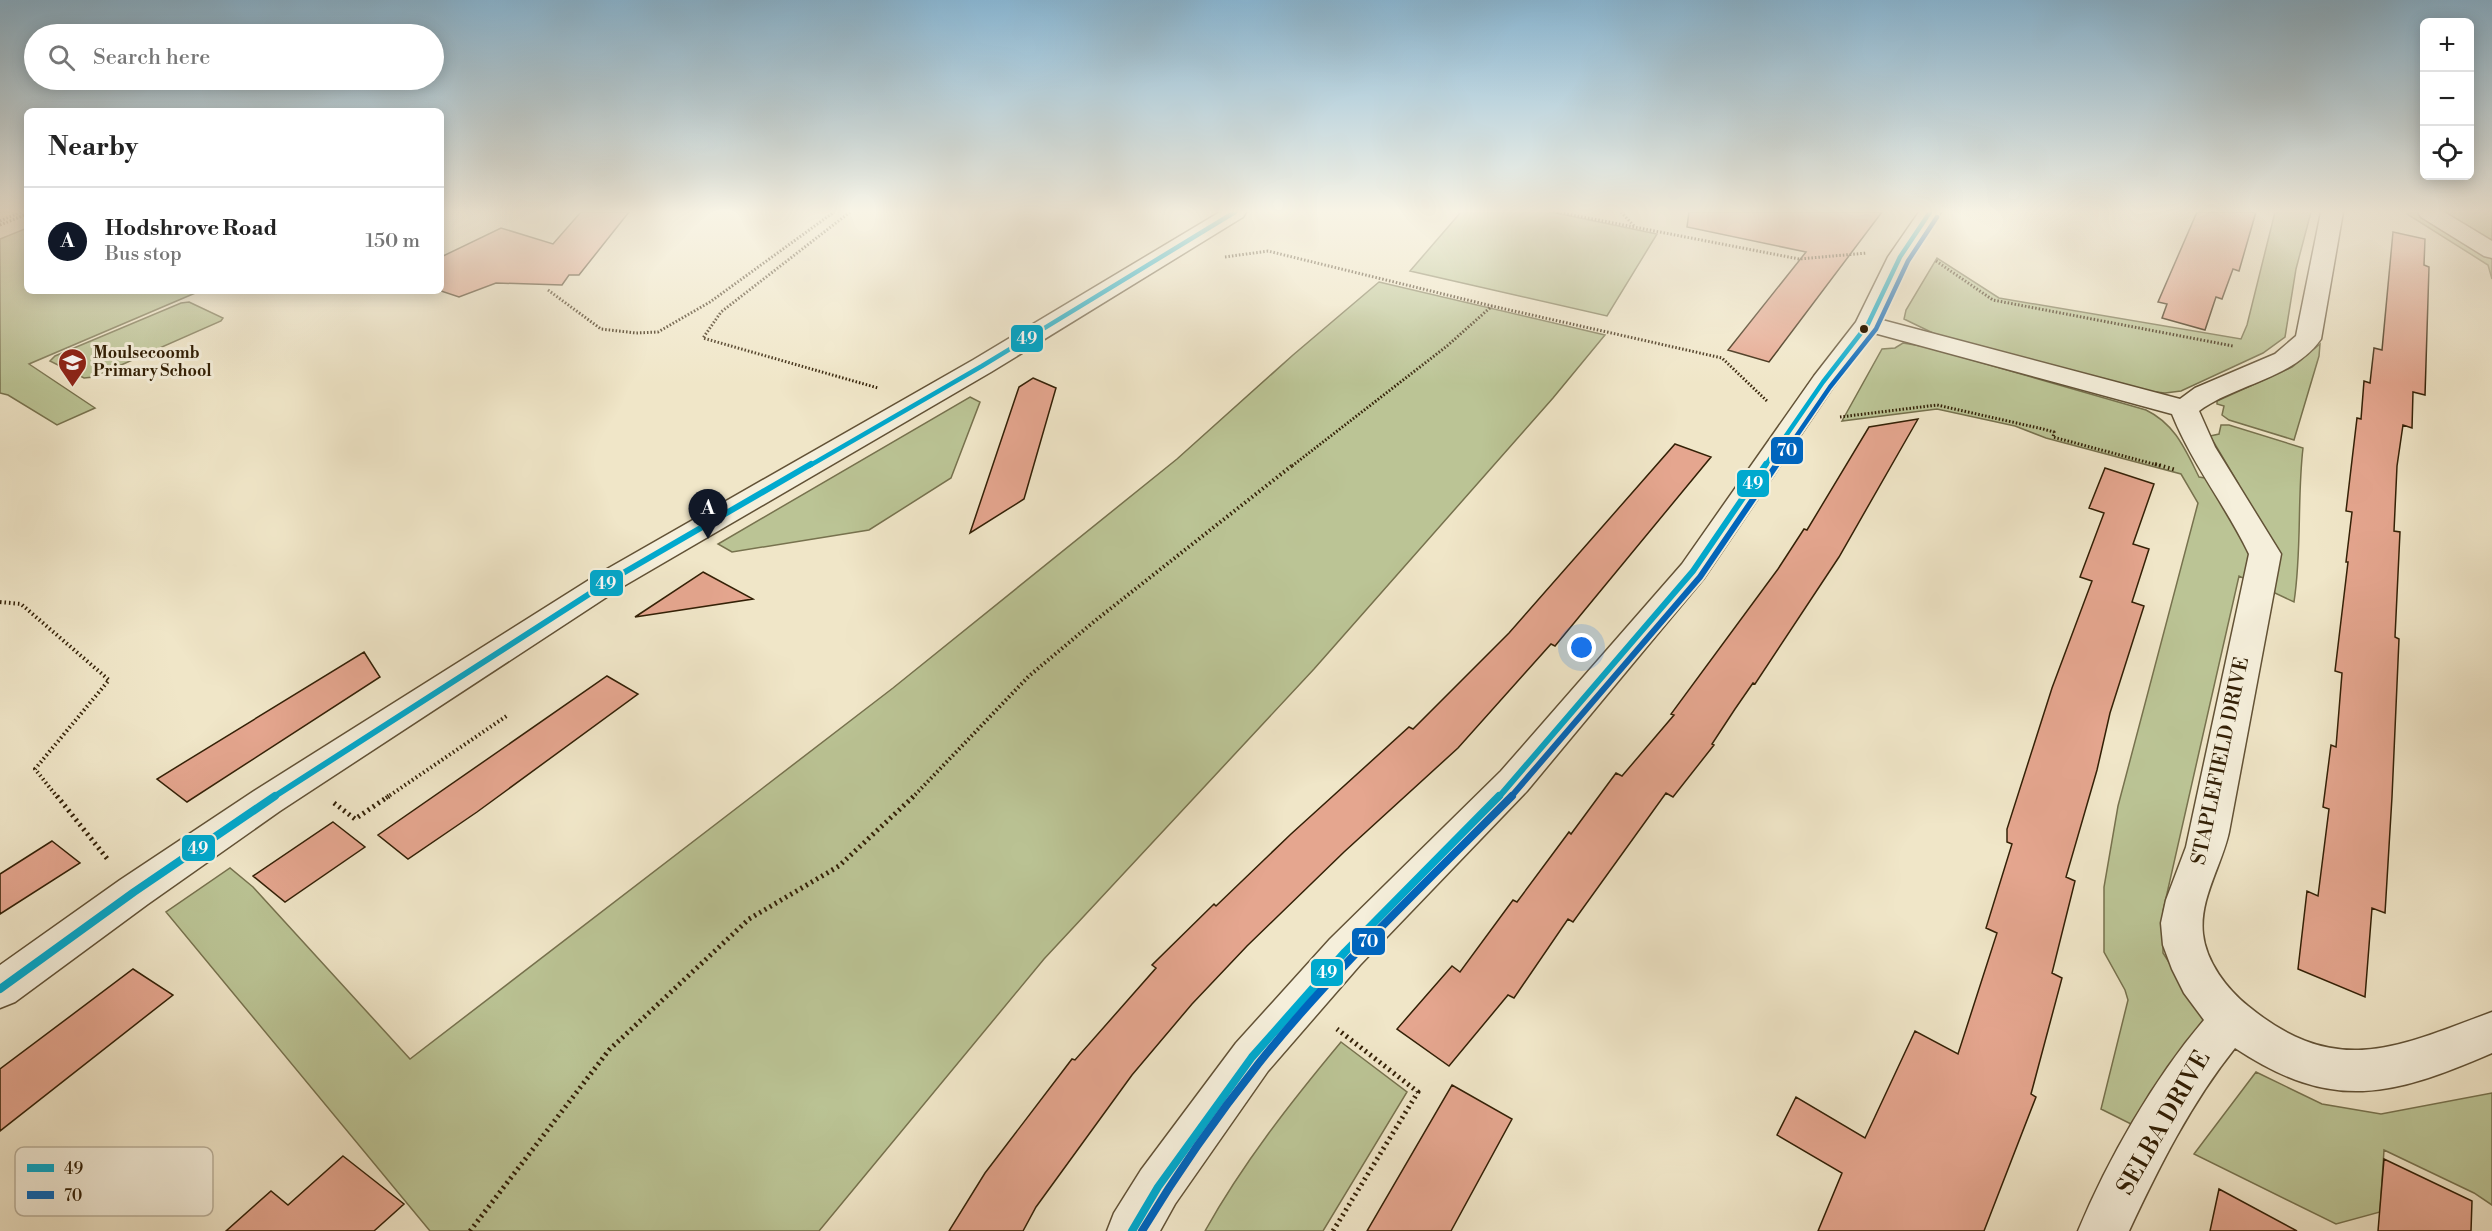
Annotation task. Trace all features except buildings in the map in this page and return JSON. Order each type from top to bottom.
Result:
[{"type":"street","points":[[0,988],[267,801],[610,580],[1142,269]]},
{"type":"street","points":[[1132,1231],[1171,1168],[1252,1057],[1345,952],[1514,781],[1613,667],[1818,417],[1823,382],[1868,324],[1894,269]]},
{"type":"street","points":[[1868,324],[2184,409],[2205,394],[2284,360],[2308,339],[2321,269]]},
{"type":"street","name":"STAPLEFIELD DRIVE","points":[[2184,409],[2205,455],[2247,518],[2265,554],[2205,848],[2182,921],[2182,933],[2189,958],[2206,988],[2232,1019],[2284,1052],[2342,1071],[2360,1073],[2415,1064],[2492,1032]]},
{"type":"street","name":"SELBA DRIVE","points":[[2103,1231],[2139,1158],[2208,1046],[2232,1019]]},
{"type":"path","points":[[548,290],[601,329],[636,333],[658,332],[710,302],[755,269]]},
{"type":"path","points":[[776,269],[721,312],[702,338],[919,401]]},
{"type":"path","points":[[1343,269],[1722,358],[1771,405],[1818,417],[1937,405],[2043,429],[2054,432],[2053,437],[2184,471]]},
{"type":"path","points":[[1949,269],[1993,300],[2244,348]]},
{"type":"path","points":[[470,1231],[609,1050],[749,919],[839,866],[907,803],[1029,676],[1096,620],[1399,382],[1441,352],[1472,327],[1492,306]]},
{"type":"path","points":[[0,602],[21,604],[109,680],[35,769],[134,892]]},
{"type":"path","points":[[302,779],[355,819],[508,716]]},
{"type":"path","points":[[1333,1231],[1418,1092],[1337,1029]]},
{"type":"green space","points":[[0,269],[24,269],[24,294],[193,294],[29,364],[95,408],[57,425],[8,395],[0,393]]},
{"type":"green space","points":[[1411,269],[1635,269],[1607,316],[1410,271]]},
{"type":"green space","points":[[1930,269],[1955,269],[1999,298],[2241,339],[2247,325],[2261,269],[2296,269],[2285,337],[2263,353],[2181,391],[2165,393],[2138,390],[1935,334],[1904,319],[1906,310]]},
{"type":"green space","points":[[1379,282],[1605,335],[1553,398],[1314,669],[1044,959],[819,1231],[430,1231],[166,912],[230,868],[253,887],[410,1059],[893,688],[1177,459]]},
{"type":"green space","points":[[189,302],[223,318],[221,321],[94,377],[84,378],[50,361],[55,356],[181,303]]},
{"type":"green space","points":[[1903,343],[1927,347],[2146,410],[2165,422],[2172,430],[2184,447],[2199,477],[2238,483],[2210,436],[2219,434],[2221,425],[2229,425],[2303,448],[2294,602],[2239,576],[2163,911],[2163,953],[2205,1018],[2133,1125],[2101,1109],[2128,1000],[2104,952],[2104,887],[2118,806],[2198,503],[2181,474],[2046,438],[2015,426],[1937,409],[1842,421],[1882,349],[1895,348]]},
{"type":"green space","points":[[2320,344],[2319,356],[2294,440],[2229,420],[2222,415],[2224,406],[2217,404],[2217,401],[2292,367]]},
{"type":"green space","points":[[970,397],[980,402],[951,478],[869,530],[732,552],[718,544]]},
{"type":"green space","points":[[1341,1042],[1407,1092],[1323,1231],[1205,1231],[1235,1181],[1268,1134]]},
{"type":"green space","points":[[2256,1072],[2322,1104],[2381,1114],[2492,1093],[2492,1205],[2474,1193],[2384,1150],[2380,1212],[2336,1224],[2194,1154]]},
{"type":"transit line","name":"49","points":[[0,989],[134,892],[267,801],[611,580],[982,366],[1141,269]]},
{"type":"transit line","name":"49","points":[[1132,1231],[1158,1187],[1252,1057],[1345,952],[1514,781],[1693,571],[1823,382],[1868,324],[1894,269]]},
{"type":"transit line","name":"70","points":[[1142,1231],[1166,1192],[1259,1063],[1352,958],[1521,787],[1700,577],[1830,387],[1876,329],[1904,269]]},
{"type":"place","name":"Moulsecoomb Primary School","points":[[72,388]]},
{"type":"place","name":"Hodshrove Road","points":[[708,539]]}]
